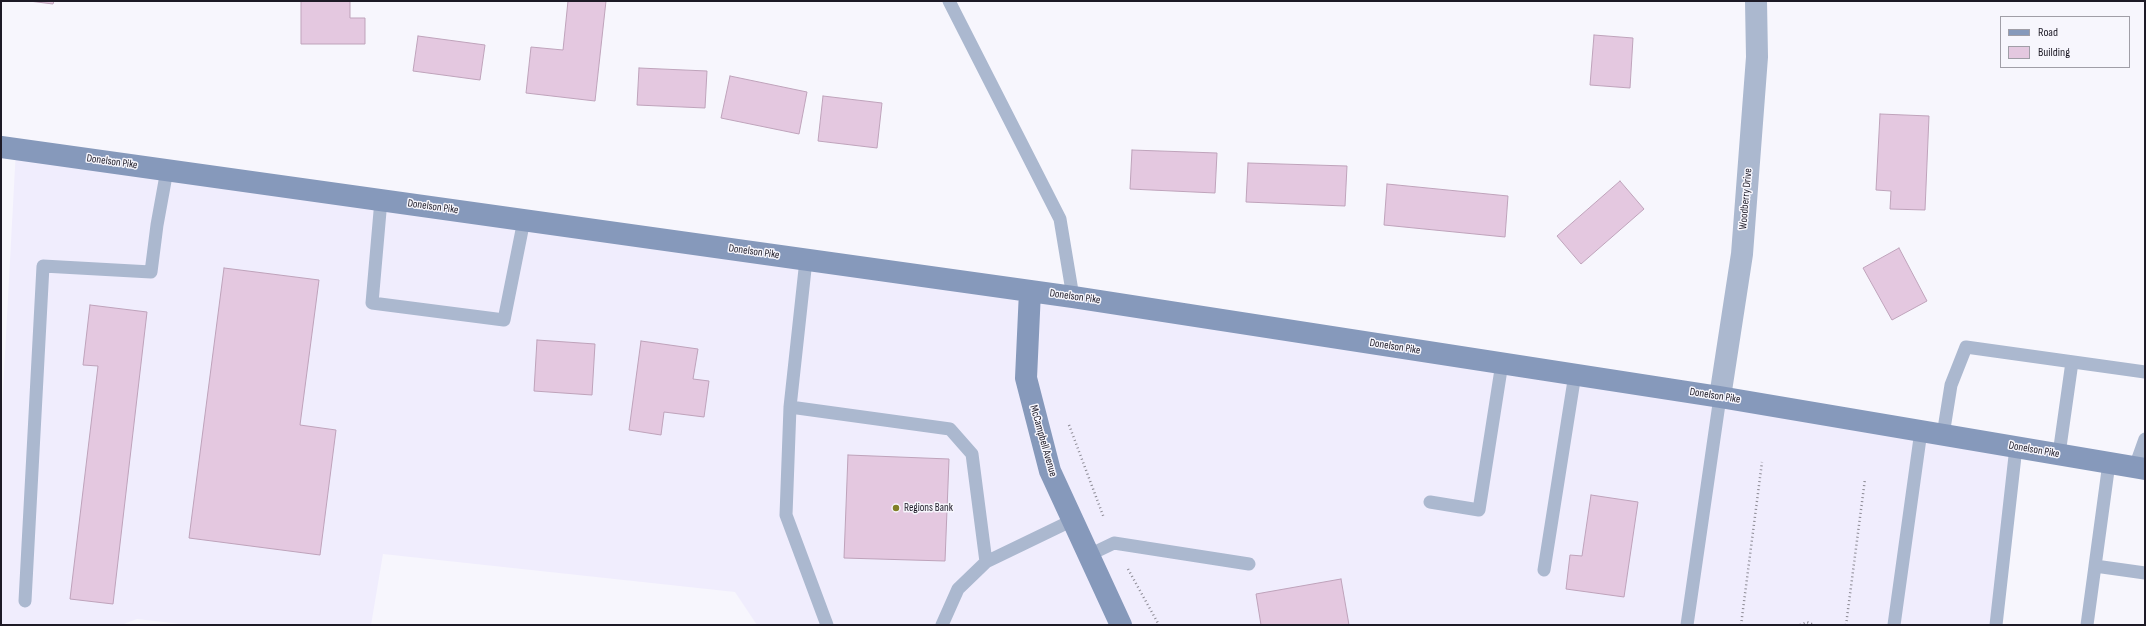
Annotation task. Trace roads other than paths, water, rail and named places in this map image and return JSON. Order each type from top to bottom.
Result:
[{"type":"main road","name":"Donelson Pike","points":[[1,147],[1073,297],[1720,397],[2140,468]]},
{"type":"main road","name":"McCampbell Avenue","points":[[1030,291],[1026,378],[1050,471],[1121,625]]},
{"type":"street","name":"Woodberry Drive","points":[[1720,397],[1742,254],[1757,57],[1756,1]]},
{"type":"lane","points":[[949,1],[1060,219],[1073,297]]},
{"type":"lane","points":[[25,601],[43,266],[151,272],[157,225],[167,170]]},
{"type":"lane","points":[[381,200],[372,303],[504,320],[524,220]]},
{"type":"lane","points":[[806,260],[790,407],[786,515],[827,625]]},
{"type":"lane","points":[[1943,435],[1951,385],[1966,347],[2145,372]]},
{"type":"lane","points":[[2059,454],[2072,362]]},
{"type":"lane","points":[[1430,502],[1479,510],[1502,363]]},
{"type":"lane","points":[[1544,570],[1575,374]]},
{"type":"lane","points":[[1687,625],[1720,397]]},
{"type":"lane","points":[[790,407],[950,429],[972,454],[986,562]]},
{"type":"lane","points":[[1894,625],[1921,431]]},
{"type":"lane","points":[[2140,468],[2145,439]]},
{"type":"lane","points":[[1996,625],[2016,447]]},
{"type":"lane","points":[[2087,625],[2109,463]]},
{"type":"lane","points":[[942,625],[958,589],[986,562],[1072,520]]},
{"type":"lane","points":[[1089,555],[1114,543],[1248,564]]},
{"type":"lane","points":[[2095,566],[2145,574]]},
{"type":"place","name":"Regions Bank","points":[[896,508]]}]
